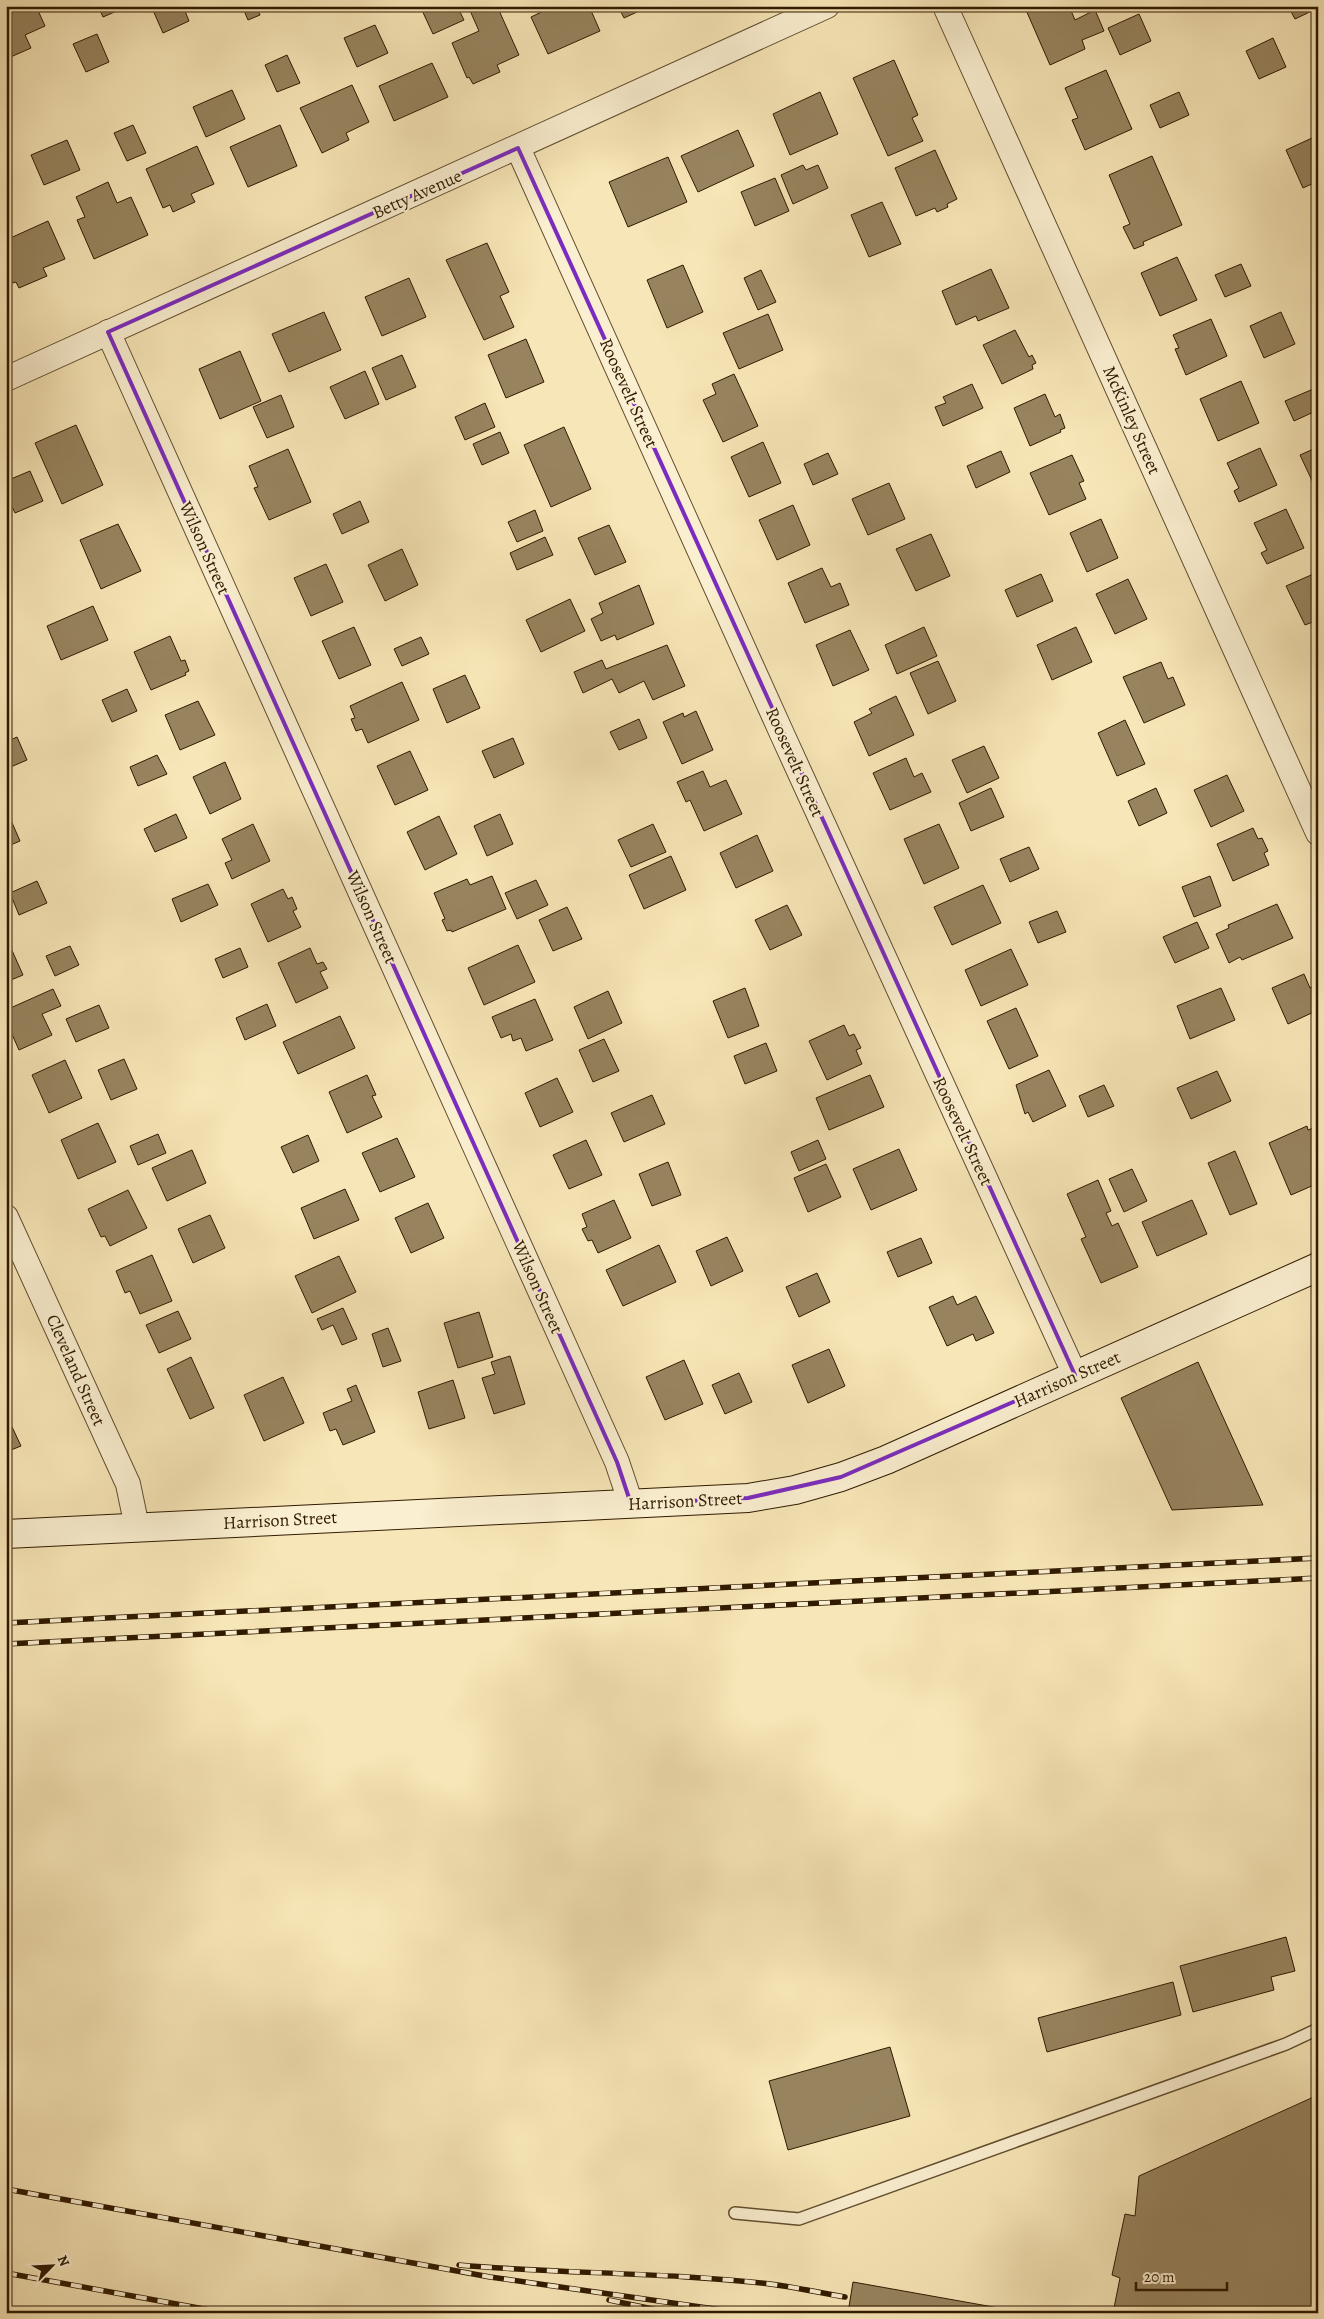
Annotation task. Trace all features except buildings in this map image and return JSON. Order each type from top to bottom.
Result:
[{"type":"main road","name":"Harrison Street","points":[[6,1534],[748,1498],[795,1490],[842,1477],[886,1460],[1318,1267]]},
{"type":"street","name":"Betty Avenue","points":[[6,379],[827,6]]},
{"type":"street","name":"McKinley Street","points":[[945,6],[1318,833]]},
{"type":"street","name":"Roosevelt Street","points":[[518,148],[779,727],[1075,1375]]},
{"type":"street","name":"Wilson Street","points":[[108,332],[617,1462],[630,1504]]},
{"type":"street","name":"Cleveland Street","points":[[6,1217],[128,1484],[138,1527]]},
{"type":"lane","points":[[735,2213],[799,2219],[1286,2044],[1318,2029]]},
{"type":"highlighted area","points":[[518,148],[1075,1375],[841,1477],[748,1498],[631,1504],[617,1462],[108,332]]},
{"type":"railway","points":[[6,1623],[1318,1558]]},
{"type":"railway","points":[[6,1644],[1318,1578]]},
{"type":"railway","points":[[6,2189],[490,2277],[743,2313]]},
{"type":"railway","points":[[459,2265],[731,2280],[779,2285],[845,2297]]},
{"type":"railway","points":[[6,2273],[226,2313]]},
{"type":"railway","points":[[609,2300],[672,2313]]}]
